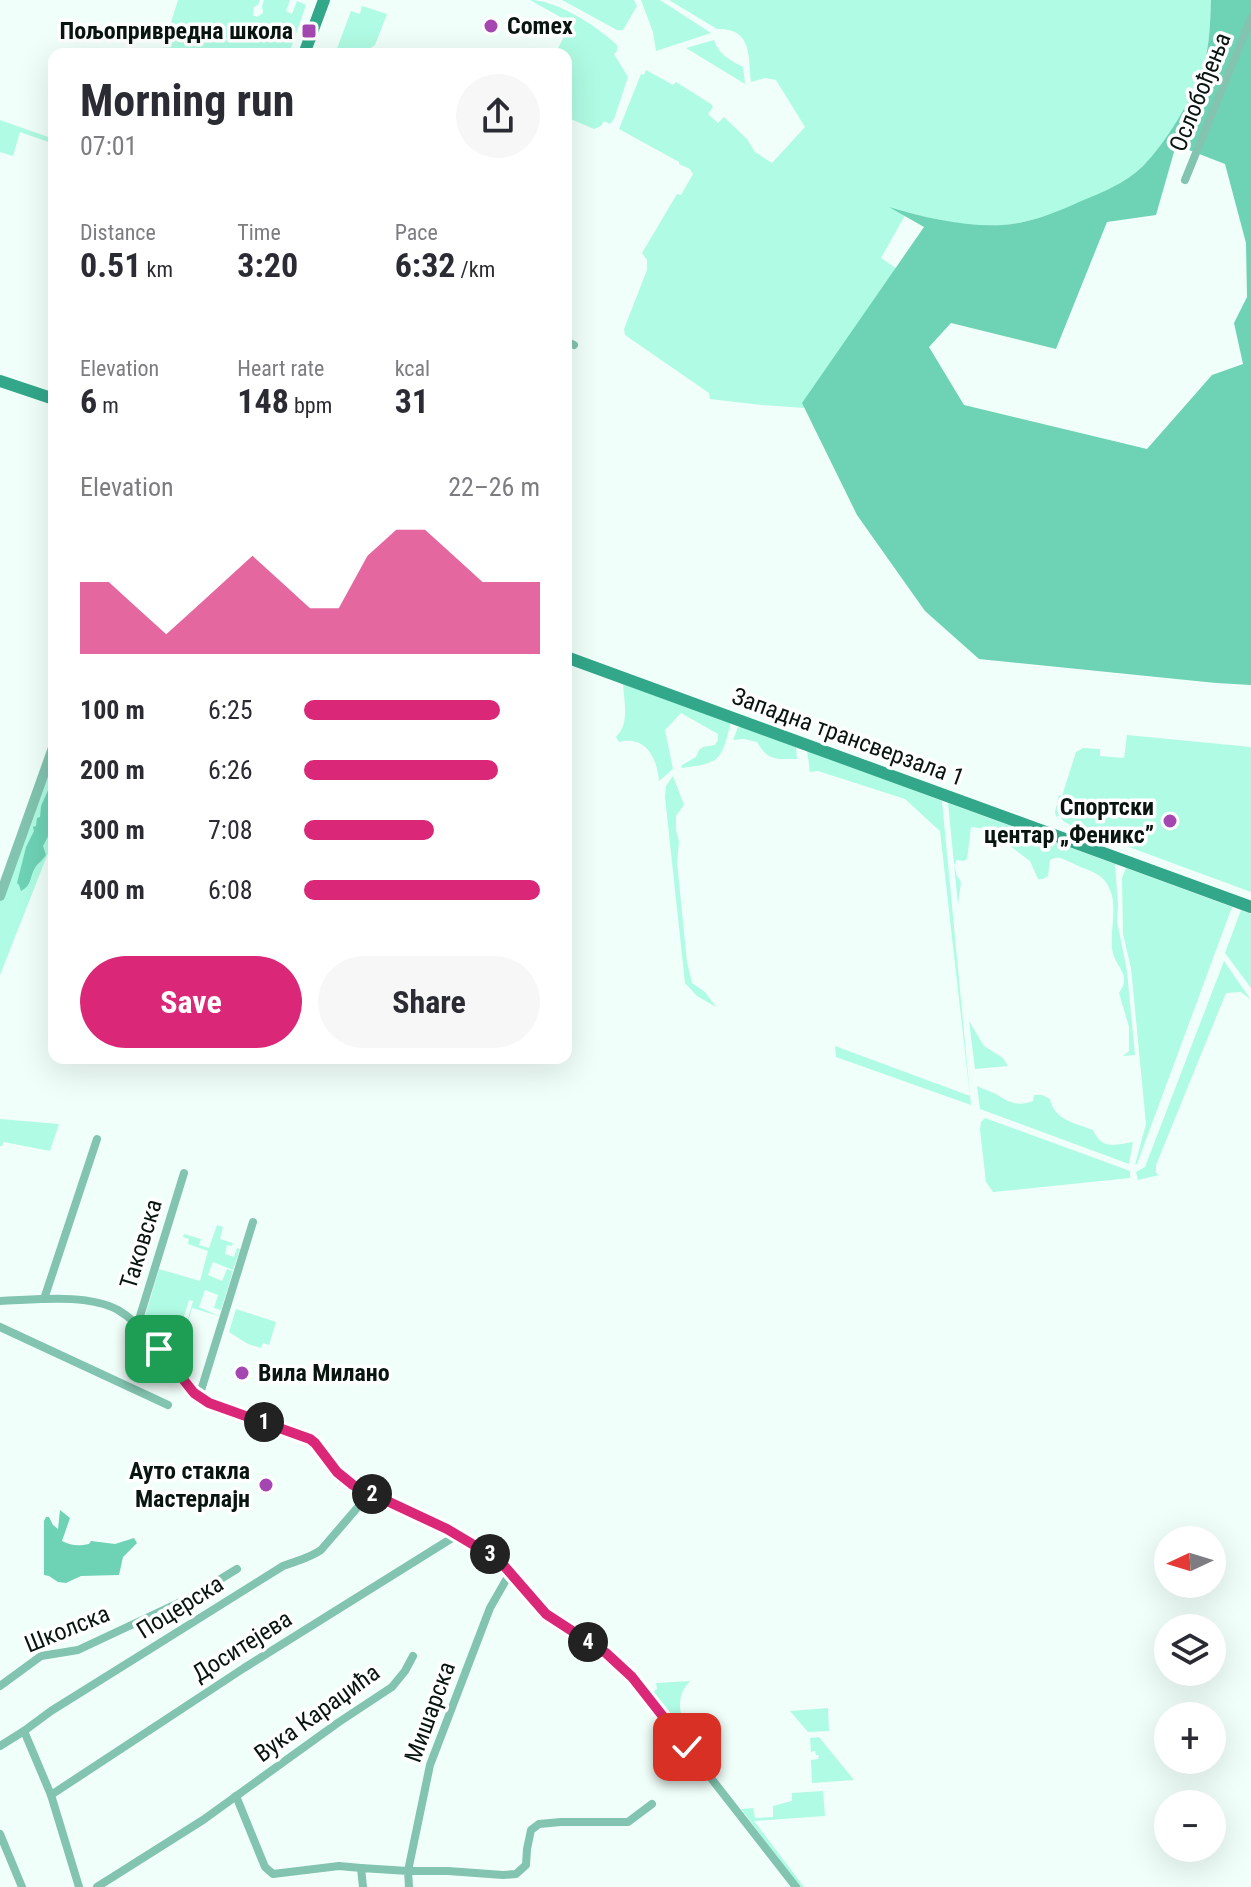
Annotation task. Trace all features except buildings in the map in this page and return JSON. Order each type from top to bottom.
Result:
[{"type":"main road","points":[[306,48],[324,0]]},
{"type":"main road","points":[[0,381],[48,397]]},
{"type":"main road","name":"Западна трансверзала 1","points":[[572,659],[1251,907]]},
{"type":"street","name":"Ослобођења","points":[[1185,180],[1251,18]]},
{"type":"street","points":[[0,896],[48,762]]},
{"type":"street","points":[[44,1299],[97,1139]]},
{"type":"street","name":"Таковска","points":[[137,1326],[184,1173]]},
{"type":"street","points":[[199,1397],[253,1222]]},
{"type":"street","points":[[0,1301],[64,1299],[104,1305],[116,1310],[159,1349],[199,1397],[310,1439],[337,1472],[353,1485],[457,1535],[499,1560],[546,1614],[606,1653],[632,1677],[796,1887]]},
{"type":"street","points":[[0,1327],[168,1405]]},
{"type":"street","name":"Поцерска","points":[[0,1746],[283,1566],[312,1557],[370,1493]]},
{"type":"street","name":"Доситејева","points":[[51,1795],[227,1679],[457,1535]]},
{"type":"street","name":"Школска","points":[[0,1686],[41,1656],[78,1650],[191,1597],[237,1569]]},
{"type":"street","name":"Мишарска","points":[[409,1887],[408,1871],[430,1765],[490,1608],[510,1573]]},
{"type":"street","name":"Вука Караџића","points":[[97,1887],[182,1834],[392,1687],[413,1656]]},
{"type":"street","points":[[24,1731],[51,1795],[79,1887]]},
{"type":"street","points":[[236,1796],[265,1867],[273,1874],[339,1866],[516,1874],[526,1865],[531,1830],[539,1824],[628,1822],[652,1804]]},
{"type":"street","points":[[0,1834],[22,1887]]},
{"type":"street","points":[[361,1868],[363,1887]]},
{"type":"green space","points":[[178,0],[260,0],[254,7],[253,15],[257,17],[263,13],[264,0],[290,0],[286,11],[292,14],[297,1],[306,5],[291,48],[163,48]]},
{"type":"green space","points":[[530,0],[552,4],[576,16],[617,45],[614,54],[628,77],[614,119],[610,124],[604,121],[594,129],[572,120],[572,48],[558,48],[571,23]]},
{"type":"green space","points":[[562,0],[634,0],[637,6],[623,30],[617,30]]},
{"type":"green space","points":[[641,0],[660,0],[711,33],[656,51],[653,32]]},
{"type":"green space","points":[[669,0],[1211,0],[1207,50],[1199,79],[1170,133],[1152,157],[1131,176],[1097,196],[1020,223],[967,224],[907,212],[881,258],[902,272],[804,408],[710,399],[709,393],[625,335],[624,329],[647,270],[647,260],[642,253],[677,194],[681,195],[693,174],[679,162],[619,129],[641,74],[644,75],[646,70],[673,85],[676,82],[711,104],[713,107],[708,114],[718,123],[724,117],[747,139],[755,152],[772,163],[805,127],[776,80],[765,78],[751,82],[746,46],[737,33],[717,29]]},
{"type":"green space","points":[[1211,0],[1251,0],[1251,685],[979,659],[925,611],[857,515],[802,403],[924,227],[889,207],[945,221],[1003,225],[1052,214],[1121,182],[1152,157],[1193,92],[1205,59]],"holes":[[[1176,145],[1225,164],[1246,243],[1247,297],[1234,323],[1243,364],[1212,375],[1147,449],[964,405],[929,347],[951,323],[1056,349],[1107,222],[1156,215]]]},
{"type":"green space","points":[[362,6],[387,14],[375,45],[371,48],[337,48],[351,11],[360,14]]},
{"type":"green space","points":[[714,40],[722,53],[743,67],[745,84],[686,48]]},
{"type":"green space","points":[[0,120],[48,137],[48,142],[20,132],[13,156],[0,152]]},
{"type":"green space","points":[[623,684],[731,722],[722,752],[705,764],[682,768],[703,747],[715,745],[718,734],[681,713],[665,730],[673,769],[659,781],[656,764],[648,750],[636,742],[619,742],[616,737],[625,719]]},
{"type":"green space","points":[[738,727],[796,747],[797,759],[774,758],[765,753],[757,742],[733,740]]},
{"type":"green space","name":"Спортски центар „Феникс”","points":[[1127,735],[1251,747],[1251,892],[1072,826],[1060,815],[1056,817],[1059,795],[1062,796],[1076,752],[1083,748],[1100,749],[1100,756],[1124,758]]},
{"type":"green space","points":[[807,750],[942,801],[971,1105],[836,1057],[835,1046],[970,1096],[940,831],[905,799],[818,771],[810,772]]},
{"type":"green space","points":[[48,768],[48,853],[0,975],[0,900]]},
{"type":"green space","points":[[673,776],[684,805],[676,816],[676,830],[687,962],[692,983],[705,992],[716,1007],[697,996],[685,983],[665,797],[666,786]]},
{"type":"green space","points":[[48,790],[48,836],[43,846],[46,855],[21,891],[17,883]]},
{"type":"green space","points":[[948,803],[1115,864],[1117,921],[1127,971],[1135,1055],[1123,1056],[1129,1051],[1129,1027],[1119,993],[1124,980],[1113,955],[1112,897],[1105,881],[1094,872],[1059,858],[1050,860],[1048,876],[1038,879],[1030,861],[1003,839],[986,829],[971,827],[967,859],[957,860],[954,865]]},
{"type":"green space","points":[[954,865],[961,882],[958,905]]},
{"type":"green space","points":[[1126,868],[1232,907],[1135,1165],[1146,1124],[1131,968],[1123,934],[1122,878]]},
{"type":"green space","points":[[1241,910],[1251,914],[1251,988],[1225,953]]},
{"type":"green space","points":[[1224,961],[1251,1000],[1241,992],[1226,993],[1156,1165],[1159,1175],[1138,1180],[1136,1172],[1145,1167]]},
{"type":"green space","points":[[969,1021],[984,1046],[1003,1058],[1008,1066],[975,1069]]},
{"type":"green space","points":[[977,1086],[1013,1103],[1033,1101],[1034,1095],[1050,1099],[1056,1112],[1073,1123],[1093,1130],[1100,1141],[1114,1145],[1133,1142],[1129,1164],[980,1109]]},
{"type":"green space","points":[[985,1118],[1130,1171],[1130,1178],[993,1192],[986,1182],[980,1130]]},
{"type":"green space","points":[[0,1119],[59,1124],[50,1151],[4,1142],[0,1146]]},
{"type":"green space","points":[[217,1225],[223,1227],[220,1239],[233,1243],[232,1246],[227,1245],[225,1254],[234,1257],[237,1248],[240,1249],[233,1270],[213,1262],[208,1275],[222,1281],[227,1269],[233,1271],[221,1310],[214,1308],[218,1295],[205,1290],[199,1307],[219,1316],[192,1308],[179,1354],[190,1358],[186,1374],[176,1361],[193,1301],[189,1300],[182,1323],[167,1318],[159,1341],[144,1320],[159,1269],[200,1281],[208,1251],[188,1244],[189,1239],[183,1237],[184,1234],[201,1239],[199,1245],[209,1248]]},
{"type":"green space","points":[[236,1309],[276,1322],[269,1345],[263,1343],[261,1348],[248,1344],[229,1332]]},
{"type":"green space","points":[[60,1510],[70,1518],[62,1541],[66,1543],[82,1545],[91,1541],[115,1544],[134,1538],[137,1543],[123,1557],[119,1575],[81,1576],[66,1583],[44,1575],[44,1521],[49,1517],[58,1529]]},
{"type":"green space","points":[[690,1681],[680,1701],[684,1723],[676,1727],[652,1693],[657,1689],[656,1683]]},
{"type":"green space","points":[[828,1708],[829,1731],[808,1732],[790,1711]]},
{"type":"green space","points":[[819,1737],[854,1780],[812,1783],[811,1760],[818,1759],[819,1755],[811,1752],[810,1738]]},
{"type":"green space","points":[[823,1791],[825,1816],[754,1821],[804,1887],[800,1887],[741,1809],[753,1808],[755,1818],[773,1817],[773,1806],[792,1801],[792,1793]]},
{"type":"place","name":"Comex","points":[[491,26]]},
{"type":"place","name":"Пољопривредна школа","points":[[309,31]]},
{"type":"place","name":"Спортски центар „Феникс”","points":[[1170,821]]},
{"type":"place","name":"Вила Милано","points":[[242,1373]]},
{"type":"place","name":"Ауто стакла Мастерлајн","points":[[266,1485]]},
{"type":"route","points":[[159,1349],[194,1393],[209,1403],[310,1439],[337,1472],[353,1485],[447,1529],[499,1560],[546,1614],[606,1653],[632,1677],[687,1747]]}]
